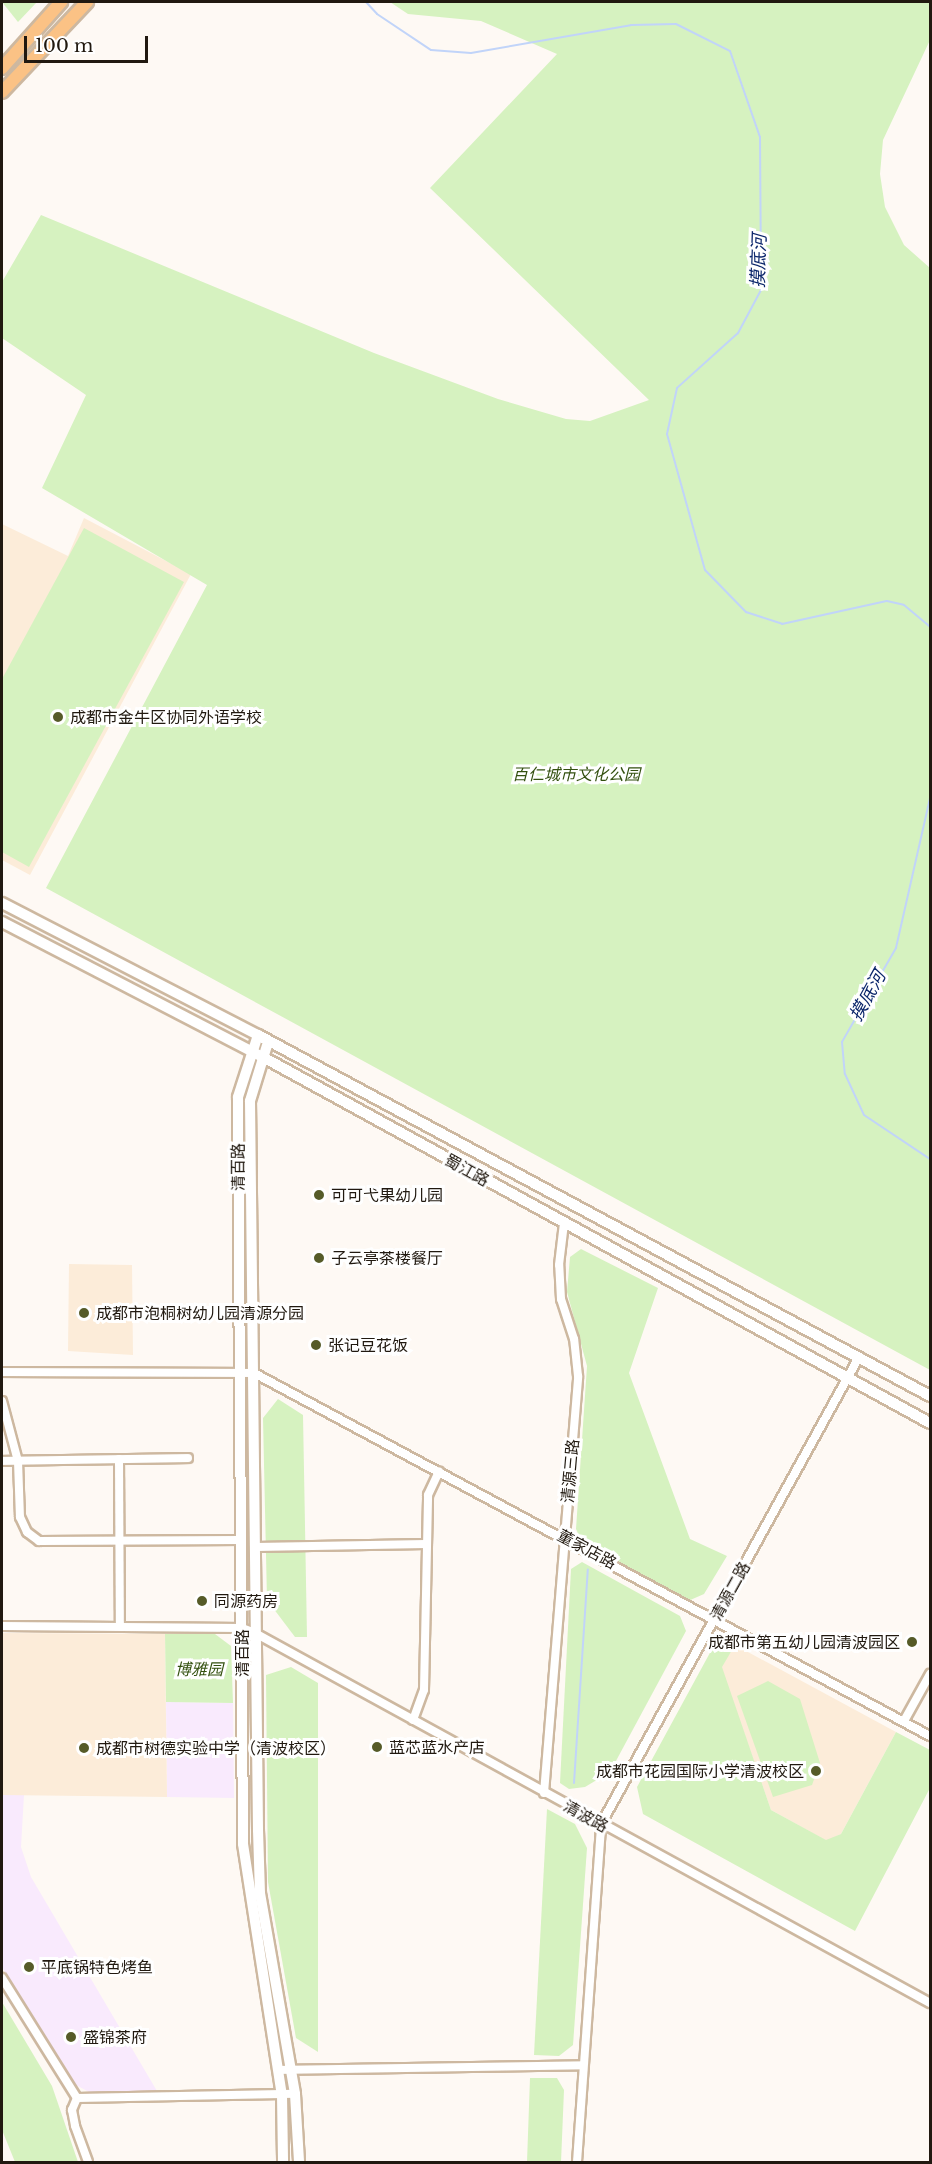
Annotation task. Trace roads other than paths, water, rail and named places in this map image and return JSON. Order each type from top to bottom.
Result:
[{"type":"main road","points":[[2,68],[61,2]]},
{"type":"main road","points":[[2,93],[87,2]]},
{"type":"street","name":"蜀江路","points":[[2,903],[258,1035],[930,1396]]},
{"type":"street","name":"蜀江路","points":[[2,922],[250,1050],[930,1423]]},
{"type":"street","name":"清百路","points":[[258,1035],[250,1050],[238,1097],[243,1845],[282,2095],[283,2163]]},
{"type":"street","name":"清百路","points":[[268,1042],[261,1056],[250,1101],[260,1893],[291,2070],[299,2163]]},
{"type":"street","name":"清源三路","points":[[544,1793],[578,1376],[574,1339],[561,1299],[559,1265],[564,1223]]},
{"type":"street","name":"清源二路","points":[[601,1824],[859,1358]]},
{"type":"street","name":"董家店路","points":[[2,1372],[254,1373],[930,1736]]},
{"type":"street","points":[[2,1401],[18,1461],[20,1517],[27,1532],[39,1541],[241,1540]]},
{"type":"street","points":[[2,1461],[188,1458]]},
{"type":"street","points":[[119,1459],[120,1626]]},
{"type":"street","points":[[413,1720],[424,1690],[428,1495],[439,1471]]},
{"type":"street","points":[[256,1547],[426,1544]]},
{"type":"street","points":[[2,1626],[242,1628]]},
{"type":"street","name":"清波路","points":[[242,1628],[255,1633],[930,2003]]},
{"type":"street","points":[[904,1721],[930,1674]]},
{"type":"street","points":[[577,2163],[601,1824]]},
{"type":"street","points":[[2,1978],[77,2098]]},
{"type":"street","points":[[278,2070],[584,2065]]},
{"type":"street","points":[[77,2098],[294,2094]]},
{"type":"street","points":[[77,2098],[72,2110],[87,2163]]},
{"type":"waterway","name":"摸底河","points":[[366,2],[377,14],[431,50],[471,53],[631,25],[676,24],[730,51],[760,137],[761,290],[738,333],[677,388],[667,434],[705,570],[746,612],[782,624],[887,601],[904,605],[930,627]]},
{"type":"waterway","name":"摸底河","points":[[930,798],[896,948],[842,1042],[845,1074],[864,1115],[930,1159]]},
{"type":"waterway","points":[[574,1783],[588,1569]]},
{"type":"place","name":"成都市金牛区协同外语学校","points":[[58,717]]},
{"type":"place","name":"可可弋果幼儿园","points":[[319,1195]]},
{"type":"place","name":"子云亭茶楼餐厅","points":[[319,1258]]},
{"type":"place","name":"成都市泡桐树幼儿园清源分园","points":[[84,1313]]},
{"type":"place","name":"张记豆花饭","points":[[316,1345]]},
{"type":"place","name":"同源药房","points":[[202,1601]]},
{"type":"place","name":"成都市第五幼儿园清波园区","points":[[912,1642]]},
{"type":"place","name":"蓝芯蓝水产店","points":[[377,1747]]},
{"type":"place","name":"成都市树德实验中学（清波校区）","points":[[84,1748]]},
{"type":"place","name":"成都市花园国际小学清波校区","points":[[816,1771]]},
{"type":"place","name":"平底锅特色烤鱼","points":[[29,1967]]},
{"type":"place","name":"盛锦茶府","points":[[71,2037]]},
{"type":"park label","name":"百仁城市文化公园","points":[[576,774]]},
{"type":"park label","name":"博雅园","points":[[199,1669]]}]
